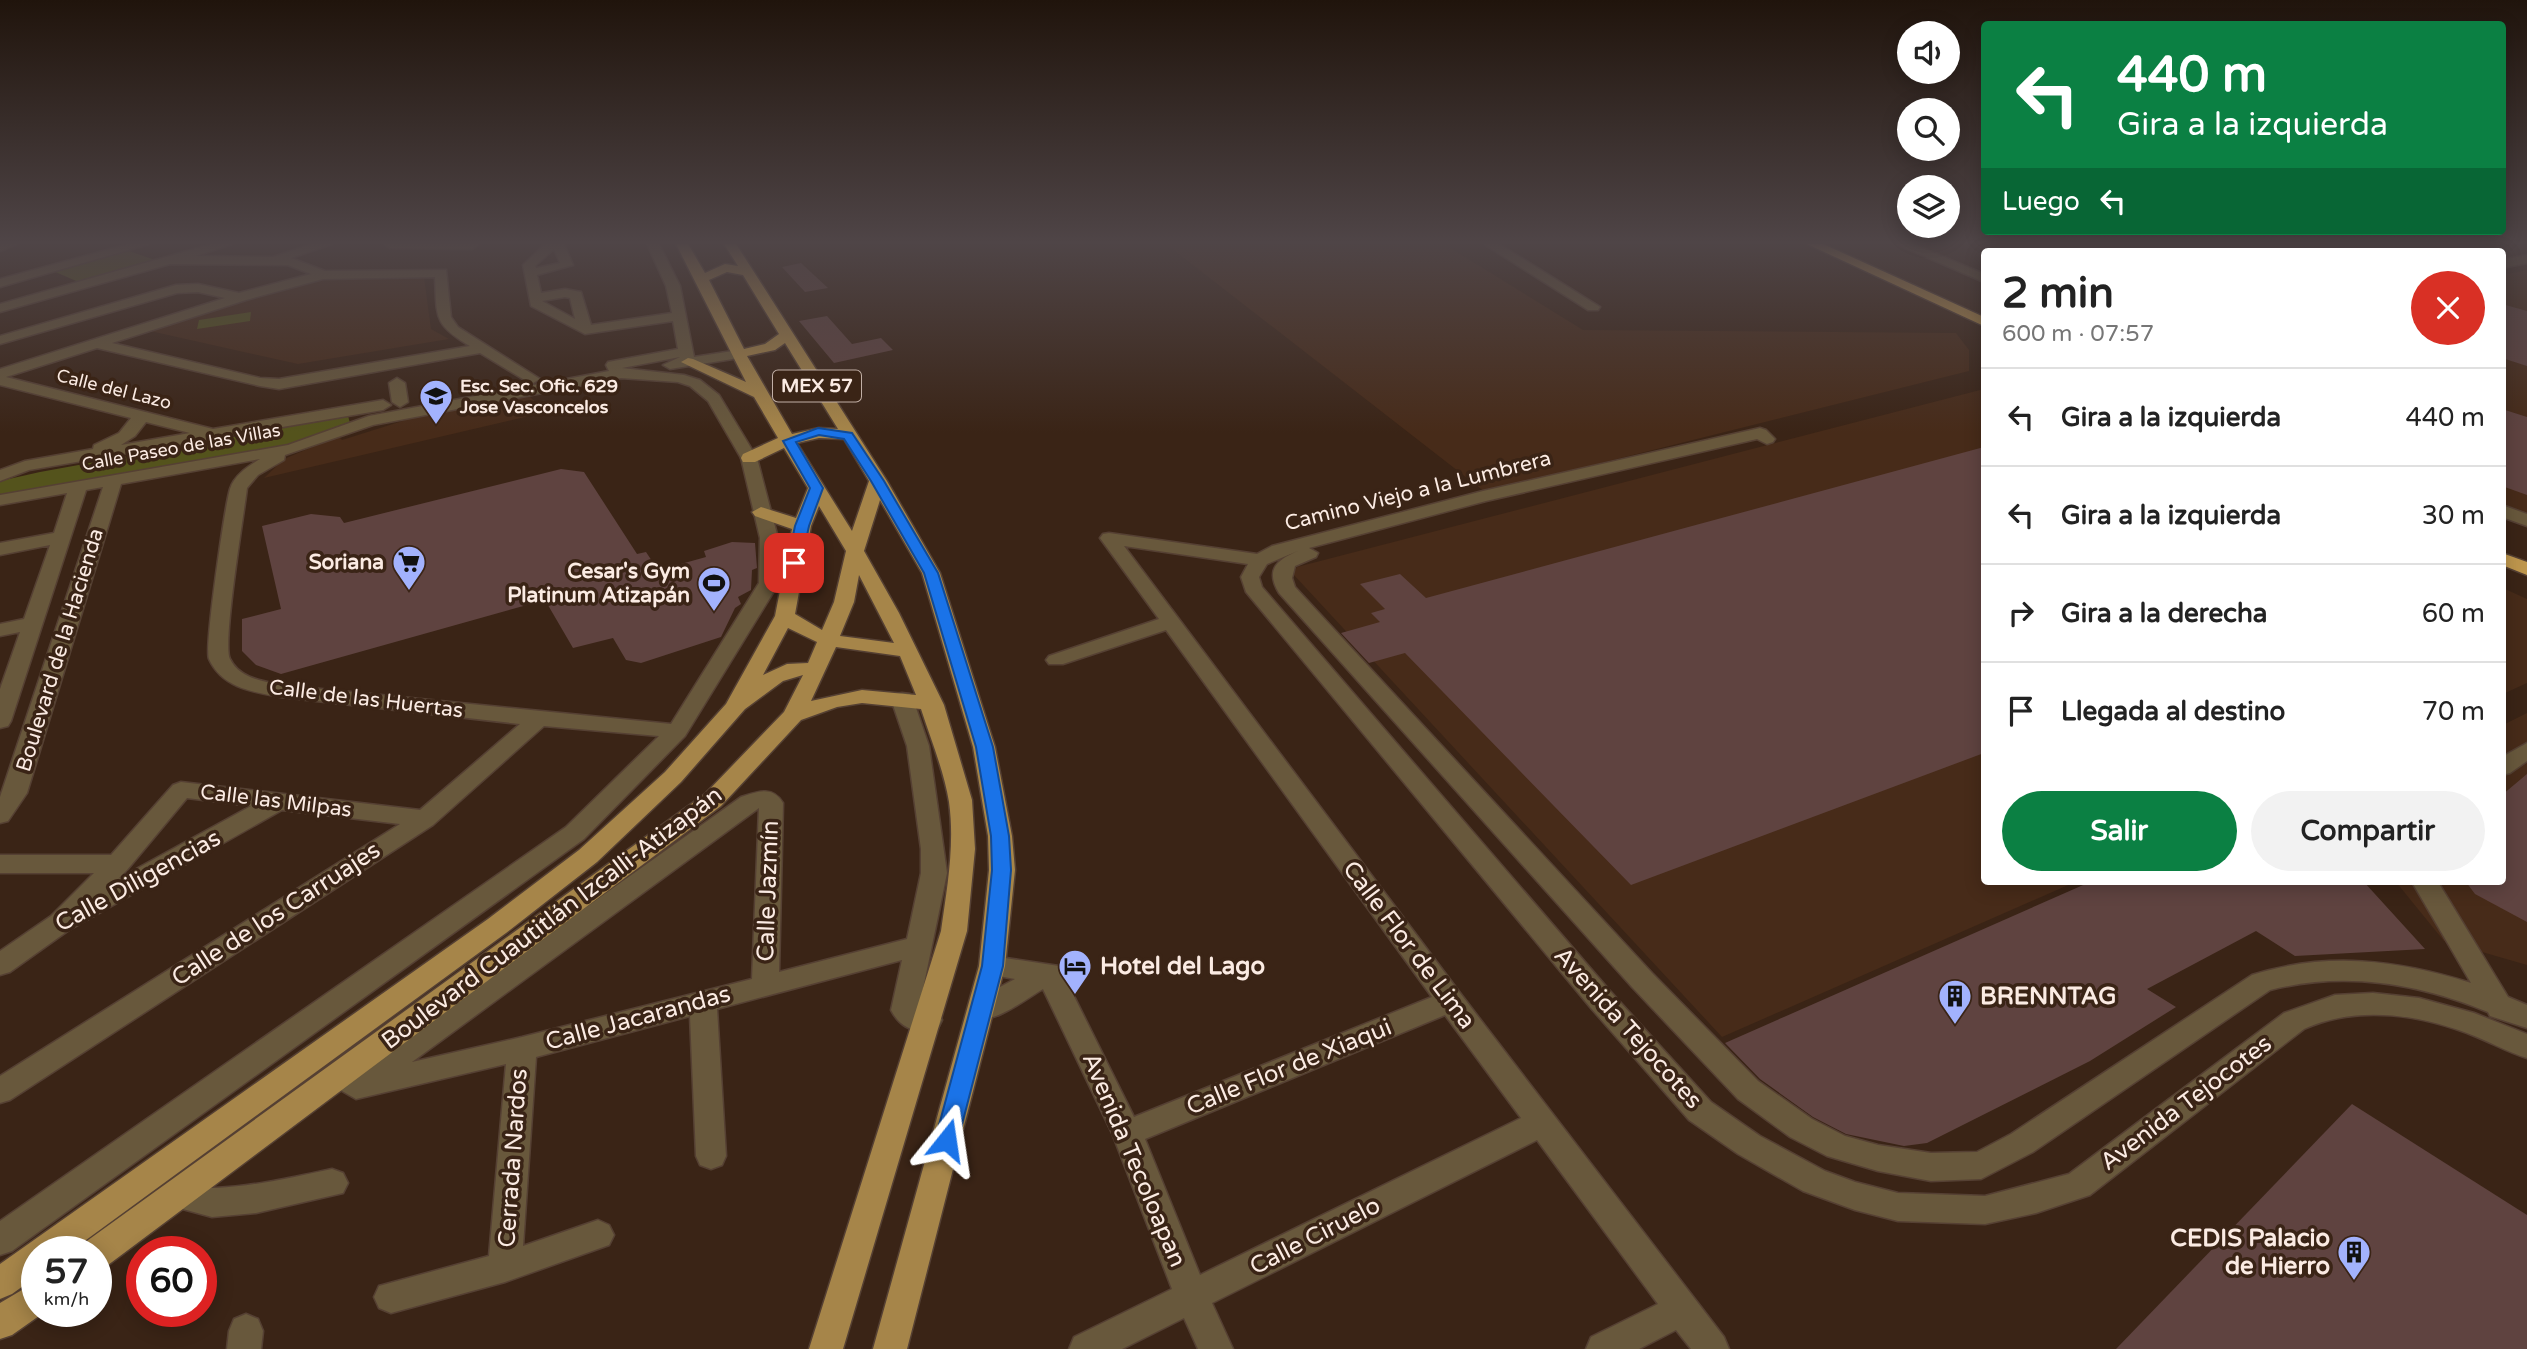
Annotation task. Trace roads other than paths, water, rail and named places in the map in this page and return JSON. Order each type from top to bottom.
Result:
[{"type":"highway","points":[[1951,307],[1981,321]]},
{"type":"highway","points":[[2506,547],[2527,556]]},
{"type":"highway","points":[[2506,560],[2527,569]]},
{"type":"main road","name":"MEX 57","points":[[717,307],[760,394],[855,550],[908,651],[933,705],[960,799],[961,874],[954,932],[826,1349]]},
{"type":"main road","name":"MEX 57","points":[[768,307],[878,481],[931,573],[984,747],[1000,836],[1002,870],[992,966],[890,1349]]},
{"type":"main road","points":[[736,350],[770,347],[785,337]]},
{"type":"main road","points":[[687,357],[760,394]]},
{"type":"main road","points":[[749,458],[818,431],[848,435]]},
{"type":"main road","name":"Boulevard Cuautitlán Izcalli-Atizapán","points":[[348,1082],[713,800],[793,715],[815,672],[844,601],[855,550],[878,481]]},
{"type":"main road","name":"Boulevard Cuautitlán Izcalli-Atizapán","points":[[65,1236],[486,934],[578,863],[673,777],[735,708],[785,617],[802,526],[817,488]]},
{"type":"main road","points":[[761,512],[802,526]]},
{"type":"main road","points":[[785,617],[798,628],[827,639],[908,651]]},
{"type":"main road","points":[[735,708],[788,669],[807,667],[815,672]]},
{"type":"main road","points":[[793,715],[829,701],[863,695],[933,705]]},
{"type":"main road","points":[[112,1243],[298,1108]]},
{"type":"main road","points":[[0,1283],[21,1268]]},
{"type":"main road","points":[[0,1323],[21,1308]]},
{"type":"street","points":[[0,340],[114,307]]},
{"type":"street","points":[[0,377],[95,343],[209,307]]},
{"type":"street","points":[[447,307],[444,317],[453,330],[533,379]]},
{"type":"street","points":[[542,307],[585,330],[680,316]]},
{"type":"street","points":[[579,307],[585,330]]},
{"type":"street","points":[[678,307],[687,357]]},
{"type":"street","points":[[95,343],[260,382],[279,384],[484,348]]},
{"type":"street","name":"Calle Paseo de las Villas","points":[[0,476],[25,466],[218,435],[367,415],[615,369],[736,350]]},
{"type":"street","points":[[0,1240],[575,833],[677,731],[769,583],[769,538],[749,458],[715,398],[695,383],[658,374],[615,369]]},
{"type":"street","name":"Calle Paseo de las Villas","points":[[0,500],[291,449],[400,402],[533,379],[615,369]]},
{"type":"street","name":"Calle del Lazo","points":[[0,377],[218,435]]},
{"type":"street","points":[[397,383],[400,402]]},
{"type":"street","points":[[64,460],[125,436],[136,427],[140,416]]},
{"type":"street","name":"Camino Viejo a la Lumbrera","points":[[1760,433],[1767,439],[1293,558],[1271,565],[1279,550],[1460,502],[1760,433]]},
{"type":"street","name":"Calle de las Huertas","points":[[291,449],[252,471],[240,487],[219,627],[218,657],[230,674],[250,685],[281,691],[677,731]]},
{"type":"street","points":[[0,458],[25,466]]},
{"type":"street","name":"Boulevard de la Hacienda","points":[[0,815],[113,482]]},
{"type":"street","name":"Boulevard de la Hacienda","points":[[0,721],[16,627],[61,537],[78,487]]},
{"type":"street","points":[[2506,512],[2527,521]]},
{"type":"street","points":[[0,550],[61,537]]},
{"type":"street","name":"Calle Flor de Lima","points":[[1271,565],[1110,538],[1450,1001],[1712,1349]]},
{"type":"street","name":"Avenida Tejocotes","points":[[1271,565],[1282,578],[1286,589],[1642,980],[1748,1090],[1801,1128],[1838,1147],[1931,1167],[1981,1164],[2022,1143],[2262,982],[2291,972],[2323,969],[2414,976],[2498,1004],[2523,1035],[2430,1012],[2350,1004],[2320,1010],[2294,1021],[2079,1185],[2036,1199],[1986,1210],[1898,1207],[1855,1196],[1814,1181],[1749,1145],[1700,1111],[1627,1030],[1253,588],[1250,577],[1271,565]]},
{"type":"street","points":[[1056,660],[1170,622]]},
{"type":"street","points":[[902,699],[918,746],[934,873],[905,1010],[910,1017],[919,1021],[928,1020]]},
{"type":"street","name":"Calle de los Carruajes","points":[[0,1091],[425,818],[539,719]]},
{"type":"street","points":[[2506,765],[2527,750]]},
{"type":"street","name":"Calle las Milpas","points":[[60,923],[118,864],[181,790],[425,818]]},
{"type":"street","name":"Calle Jazmín","points":[[348,1082],[749,803],[764,798],[771,803],[765,985]]},
{"type":"street","name":"Calle Diligencias","points":[[0,965],[60,923],[279,802]]},
{"type":"street","points":[[0,864],[118,864]]},
{"type":"street","points":[[2427,885],[2498,1004]]},
{"type":"street","name":"Calle Jacarandas","points":[[298,1108],[348,1082],[522,1049],[919,946]]},
{"type":"street","points":[[992,966],[1049,974]]},
{"type":"street","points":[[982,1010],[1049,974]]},
{"type":"street","name":"Avenida Tecoloapan","points":[[1049,974],[1128,1133],[1192,1297],[1216,1349]]},
{"type":"street","points":[[703,1000],[712,1156]]},
{"type":"street","name":"Calle Flor de Xiaqui","points":[[1128,1133],[1450,1001]]},
{"type":"street","name":"Cerrada Nardos","points":[[506,1256],[522,1049]]},
{"type":"street","name":"Calle Ciruelo","points":[[1086,1349],[1543,1122]]},
{"type":"street","points":[[179,1195],[212,1203],[256,1199],[332,1182]]},
{"type":"street","points":[[391,1297],[506,1256],[598,1235]]},
{"type":"street","points":[[1603,1349],[1682,1309]]},
{"type":"place","name":"Esc. Sec. Ofic. 629 Jose Vasconcelos","points":[[436,426]]},
{"type":"place","name":"Soriana","points":[[409,592]]},
{"type":"place","name":"Cesar's Gym Platinum Atizapán","points":[[714,613]]},
{"type":"place","name":"Hotel del Lago","points":[[1075,996]]},
{"type":"place","name":"BRENNTAG","points":[[1955,1026]]},
{"type":"place","name":"CEDIS Palacio de Hierro","points":[[2354,1282]]}]
